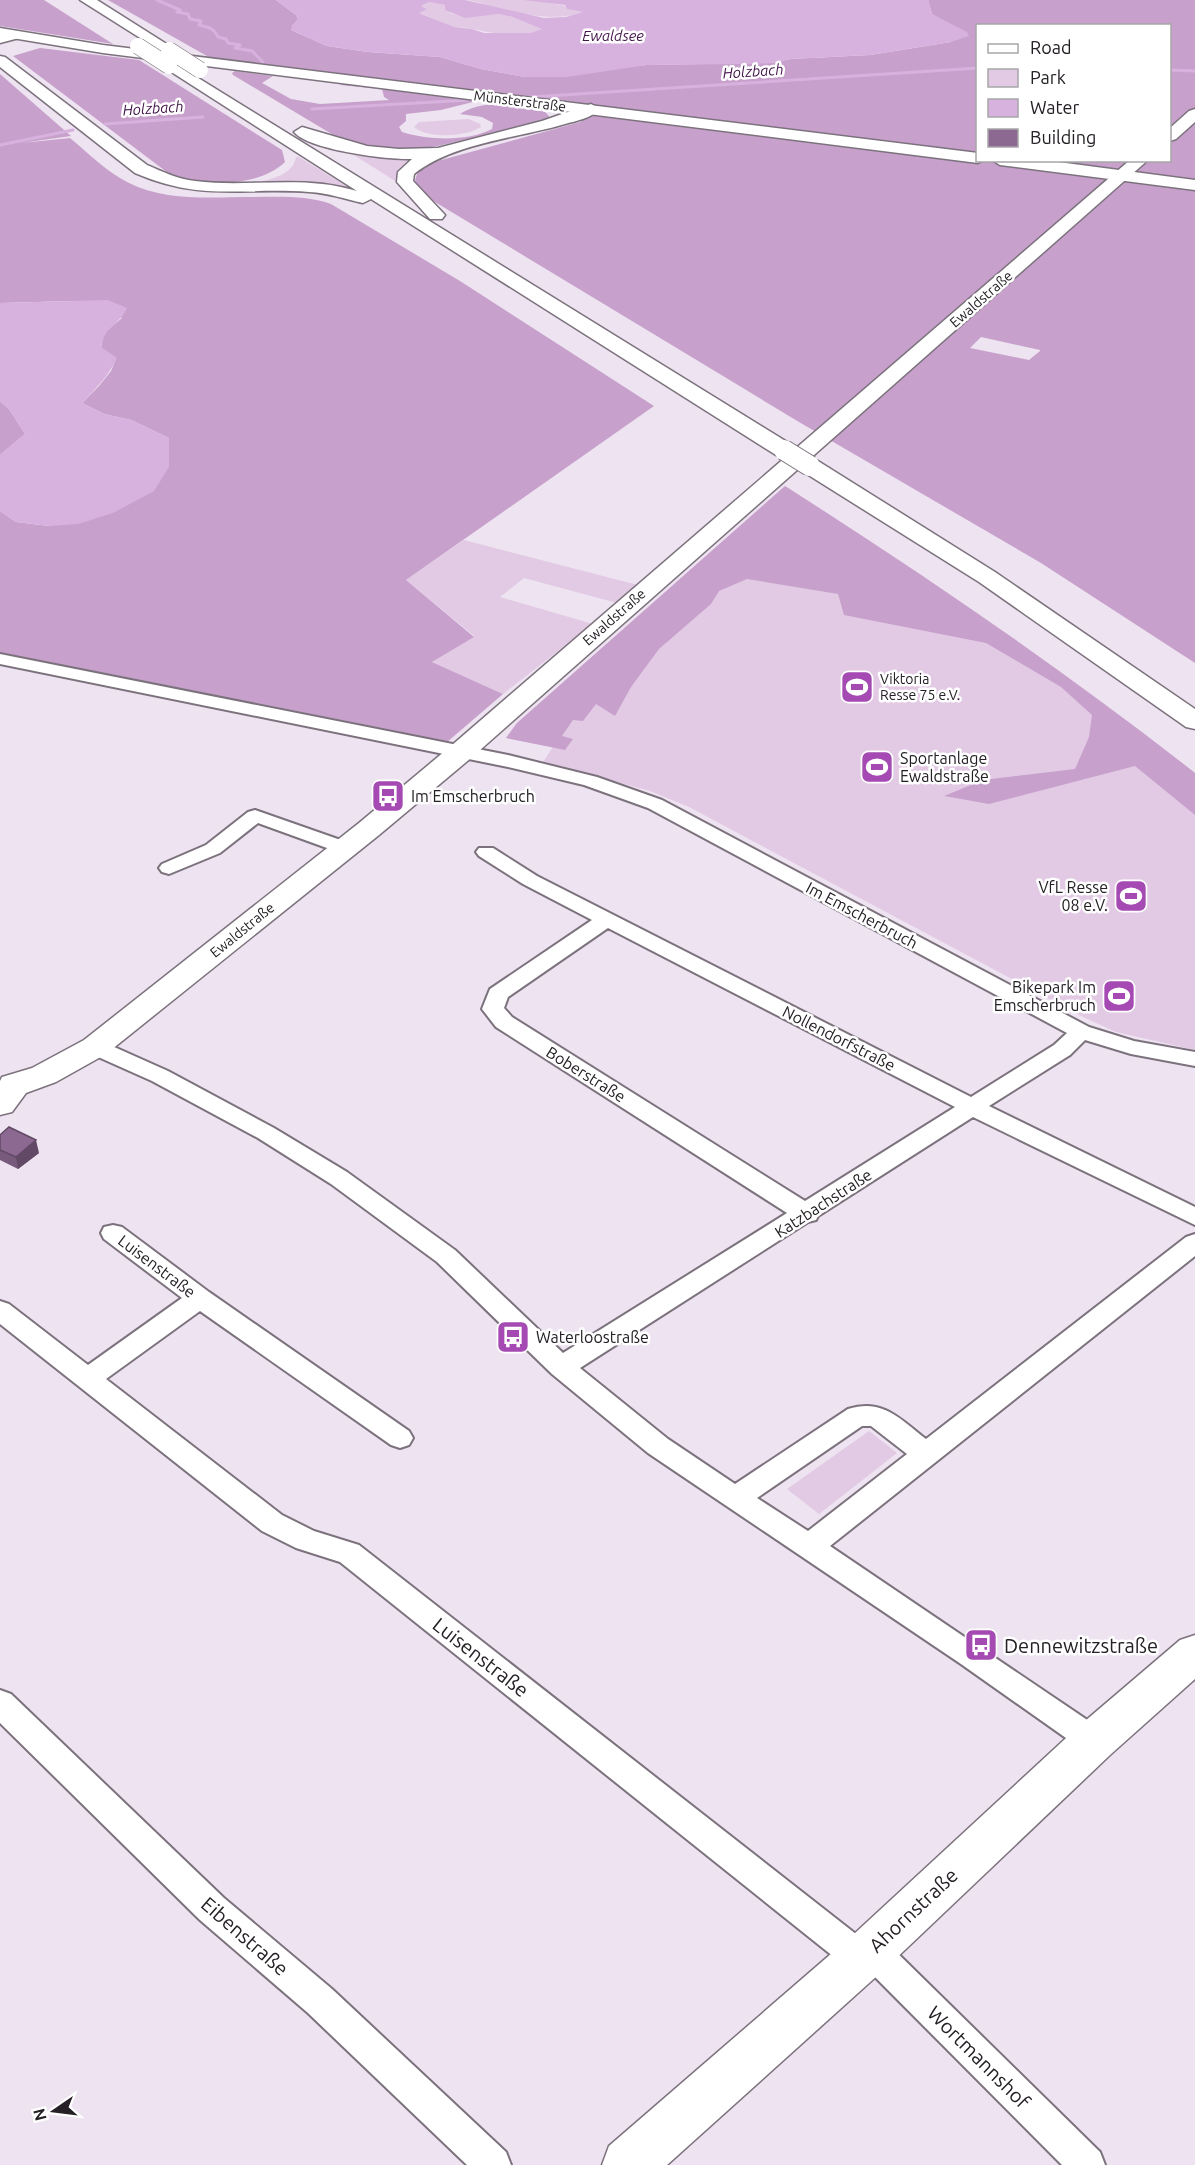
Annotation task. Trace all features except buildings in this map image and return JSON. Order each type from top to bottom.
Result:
[{"type":"main road","points":[[87,0],[300,131],[433,222]]},
{"type":"main road","points":[[73,6],[268,128],[433,222],[792,444],[1195,721]]},
{"type":"main road","name":"Münsterstraße","points":[[4,35],[976,158]]},
{"type":"main road","points":[[0,60],[141,169],[166,181],[204,187],[294,186],[334,189],[433,222]]},
{"type":"main road","points":[[533,103],[551,110],[558,120]]},
{"type":"main road","points":[[433,222],[408,188],[404,177],[410,167],[449,150],[563,122],[586,109]]},
{"type":"main road","points":[[534,129],[586,109]]},
{"type":"main road","points":[[1171,135],[1195,114]]},
{"type":"main road","points":[[204,187],[253,182],[289,166],[292,159],[290,153],[268,128]]},
{"type":"main road","points":[[300,131],[339,147],[375,154],[405,155],[449,150]]},
{"type":"main road","points":[[1014,162],[1195,185]]},
{"type":"main road","name":"Ewaldstraße","points":[[6,1100],[54,1085],[77,1071],[95,1047],[345,848],[461,752],[1138,162]]},
{"type":"main road","points":[[817,460],[1050,594]]},
{"type":"main road","name":"Ahornstraße","points":[[628,2165],[866,1954],[1094,1741],[1195,1653]]},
{"type":"street","name":"Im Emscherbruch","points":[[0,659],[461,752],[590,781],[655,804],[1081,1032],[1131,1047],[1195,1059]]},
{"type":"street","points":[[169,868],[213,849],[255,816],[345,848]]},
{"type":"street","name":"Nollendorfstraße","points":[[486,852],[530,880],[972,1107],[1195,1217]]},
{"type":"street","name":"Boberstraße","points":[[607,919],[498,994],[493,1009],[504,1022],[807,1214]]},
{"type":"street","name":"Katzbachstraße","points":[[561,1367],[807,1214],[1062,1050],[1081,1032]]},
{"type":"street","points":[[95,1047],[160,1076],[266,1133],[339,1178],[446,1256],[561,1367],[658,1446],[1094,1741]]},
{"type":"street","name":"Luisenstraße","points":[[113,1233],[200,1298],[400,1438]]},
{"type":"street","points":[[808,1547],[1195,1243]]},
{"type":"street","name":"Luisenstraße","points":[[88,1379],[200,1298]]},
{"type":"street","name":"Luisenstraße","points":[[0,1310],[272,1523],[306,1540],[349,1553],[866,1954]]},
{"type":"street","points":[[735,1498],[858,1416],[877,1416],[926,1454]]},
{"type":"street","name":"Eibenstraße","points":[[0,1703],[212,1909],[320,2001],[493,2165]]},
{"type":"street","name":"Wortmannshof","points":[[866,1954],[1087,2165]]},
{"type":"green space","points":[[465,0],[532,0],[584,12],[553,17],[542,16],[502,10]]},
{"type":"green space","points":[[429,2],[445,5],[450,13],[461,16],[498,14],[523,19],[542,29],[534,33],[516,35],[454,27],[418,13],[426,8],[421,6]]},
{"type":"green space","points":[[469,119],[480,124],[481,127],[457,135],[437,135],[420,131],[414,127],[419,122]]},
{"type":"green space","points":[[349,152],[430,155],[400,184]]},
{"type":"green space","points":[[296,157],[356,192],[252,183],[285,173],[290,169]]},
{"type":"green space","name":"Sportanlage Ewaldstraße","points":[[785,486],[994,625],[1096,697],[1195,773],[1195,1050],[1116,1032],[1083,1017],[689,807],[650,791],[543,762],[553,747],[506,738],[517,723]]},
{"type":"green space","points":[[464,540],[638,585],[617,603],[524,578],[500,597],[593,624],[503,694],[432,662],[474,636],[406,580]]},
{"type":"green space","points":[[869,1431],[897,1453],[819,1514],[787,1489]]},
{"type":"shaded area","points":[[0,0],[44,0],[113,44],[0,26]]},
{"type":"shaded area","points":[[108,0],[276,0],[298,19],[291,30],[327,46],[368,52],[440,57],[481,69],[525,77],[647,65],[771,63],[791,59],[870,55],[951,42],[939,19],[932,14],[928,0],[1195,0],[1195,663],[1041,563],[799,422],[435,202],[415,184],[420,170],[434,162],[580,122],[590,116],[594,108],[214,60]],"holes":[[[981,337],[1040,350],[1029,360],[970,348]]]},
{"type":"shaded area","points":[[40,48],[139,60],[282,150],[285,162],[273,171],[244,181],[197,181],[168,173],[13,56]]},
{"type":"shaded area","points":[[235,71],[273,76],[262,83],[291,99],[320,104],[389,100],[384,97],[382,89],[477,101],[441,110],[406,114],[406,121],[399,127],[402,132],[424,137],[459,138],[492,129],[493,123],[482,117],[460,114],[490,104],[512,105],[545,112],[549,116],[548,121],[420,150],[402,151],[350,145],[233,75]]},
{"type":"shaded area","points":[[0,74],[71,136],[21,143],[70,138],[121,179],[144,189],[174,196],[292,197],[331,204],[460,281],[654,406],[406,580],[474,637],[432,662],[503,694],[446,743],[0,654],[0,511],[16,522],[49,526],[169,438],[131,420],[104,414],[82,403],[111,371],[116,359],[101,348],[104,333],[122,318],[71,301],[0,303]]},
{"type":"shaded area","points":[[342,84],[381,89],[340,85]]},
{"type":"shaded area","points":[[0,401],[9,409],[25,434],[0,455]]},
{"type":"shaded area","points":[[785,486],[994,625],[1096,697],[1195,773],[1195,815],[1135,766],[989,804],[944,796],[983,780],[1075,769],[1089,737],[1092,715],[1061,687],[986,643],[844,615],[838,594],[747,579],[719,591],[711,604],[659,649],[631,687],[615,716],[596,704],[583,721],[573,720],[562,736],[573,739],[565,750],[506,738],[517,723]]},
{"type":"water","name":"Ewaldsee","points":[[276,0],[465,0],[544,18],[566,17],[583,12],[567,9],[565,5],[523,0],[928,0],[932,14],[967,32],[969,36],[951,42],[870,55],[791,59],[771,63],[647,65],[567,77],[525,77],[481,69],[440,57],[368,52],[327,46],[291,30],[292,25],[298,19]],"holes":[[[429,2],[445,5],[445,10],[465,18],[498,14],[513,17],[542,29],[531,33],[484,33],[454,27],[419,13],[427,9],[421,6]]]},
{"type":"water","points":[[108,300],[127,308],[105,334],[101,347],[117,358],[105,377],[82,403],[104,414],[131,420],[169,438],[169,467],[154,491],[113,513],[78,524],[49,526],[16,522],[0,511],[0,455],[25,434],[9,409],[0,401],[0,303]]},
{"type":"waterway","points":[[157,0],[180,10],[177,12],[188,14],[190,19],[201,21],[199,25],[210,28],[228,43],[240,45],[235,48],[252,51],[263,62]]},
{"type":"waterway","name":"Holzbach","points":[[531,97],[976,68]]},
{"type":"waterway","name":"Holzbach","points":[[1171,70],[1195,71]]},
{"type":"waterway","name":"Holzbach","points":[[312,109],[469,100]]},
{"type":"waterway","name":"Holzbach","points":[[105,124],[203,117]]},
{"type":"waterway","name":"Holzbach","points":[[0,145],[73,130]]},
{"type":"place","name":"Viktoria Resse 75 e.V.","points":[[857,687]]},
{"type":"place","name":"Sportanlage Ewaldstraße","points":[[877,767]]},
{"type":"place","name":"Im Emscherbruch","points":[[388,796]]},
{"type":"place","name":"VfL Resse 08 e.V.","points":[[1131,896]]},
{"type":"place","name":"Bikepark Im Emscherbruch","points":[[1119,996]]},
{"type":"place","name":"Waterloostraße","points":[[513,1337]]},
{"type":"place","name":"Dennewitzstraße","points":[[981,1645]]}]
